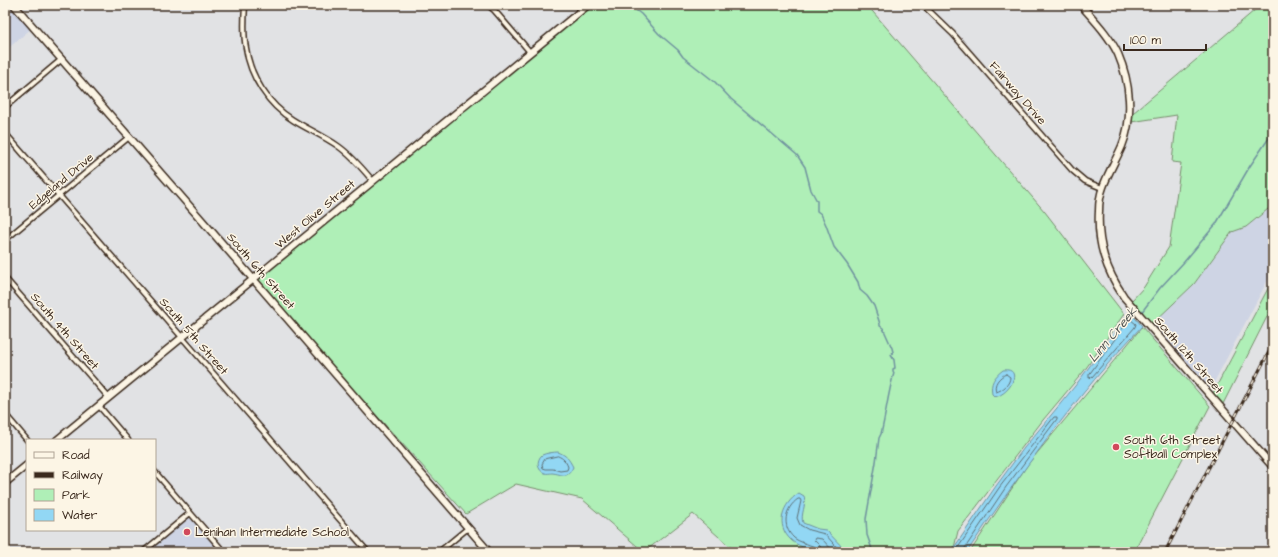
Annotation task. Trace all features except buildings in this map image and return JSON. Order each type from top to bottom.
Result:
[{"type":"main road","name":"South 6th Street","points":[[14,5],[489,552]]},
{"type":"main road","name":"West Olive Street","points":[[58,439],[372,180],[588,5]]},
{"type":"main road","name":"South 12th Street","points":[[1081,5],[1112,43],[1123,68],[1128,94],[1129,117],[1127,129],[1122,145],[1102,188],[1098,220],[1100,245],[1108,270],[1128,302],[1273,467]]},
{"type":"main road","points":[[5,483],[26,466]]},
{"type":"street","points":[[245,5],[244,31],[248,61],[266,95],[291,120],[337,145],[346,152],[372,180]]},
{"type":"street","points":[[488,5],[530,52]]},
{"type":"street","name":"Fairway Drive","points":[[923,5],[953,34],[1072,170],[1084,181],[1102,188]]},
{"type":"street","points":[[5,107],[62,59]]},
{"type":"street","name":"South 5th Street","points":[[5,133],[368,552]]},
{"type":"street","name":"Edgeland Drive","points":[[5,240],[129,137]]},
{"type":"street","name":"South 4th Street","points":[[5,278],[109,398]]},
{"type":"street","points":[[99,406],[127,439]]},
{"type":"street","points":[[5,414],[26,439]]},
{"type":"street","points":[[156,473],[224,552]]},
{"type":"street","points":[[143,552],[190,512]]},
{"type":"street","points":[[439,552],[468,528]]},
{"type":"shaded area","points":[[5,5],[14,5],[33,27],[5,51]]},
{"type":"shaded area","points":[[1273,205],[1273,270],[1211,388],[1208,390],[1152,324],[1194,284],[1232,232],[1246,227]]},
{"type":"shaded area","name":"Lenihan Intermediate School","points":[[190,513],[224,552],[143,552]]},
{"type":"green space","points":[[588,5],[867,5],[1045,212],[1124,314],[1084,371],[1043,420],[958,531],[953,552],[736,552],[693,514],[644,552],[582,499],[516,484],[466,514],[253,279]]},
{"type":"green space","points":[[1261,5],[1273,5],[1273,205],[1246,227],[1232,232],[1194,284],[1152,324],[1132,300],[1144,287],[1169,247],[1181,163],[1172,162],[1177,115],[1131,122],[1133,113]]},
{"type":"green space","points":[[1273,279],[1273,305],[1223,404],[1213,393]]},
{"type":"green space","name":"South 6th Street Softball Complex","points":[[1142,327],[1210,406],[1134,552],[970,552],[1028,464]]},
{"type":"water","points":[[1130,312],[1142,326],[1095,379],[1050,435],[967,552],[951,552],[1024,448],[1075,386]]},
{"type":"water","points":[[1003,370],[1013,372],[1013,381],[1006,391],[995,397],[992,394],[992,383],[997,375]]},
{"type":"water","points":[[552,452],[558,452],[565,456],[573,467],[569,474],[564,475],[542,472],[538,465],[540,457]]},
{"type":"water","points":[[799,493],[804,496],[805,499],[802,516],[803,523],[818,529],[826,530],[847,552],[819,553],[796,544],[786,534],[783,528],[783,515],[788,503]]},
{"type":"waterway","points":[[629,5],[641,14],[659,34],[678,50],[683,57],[715,82],[731,99],[797,155],[805,167],[811,190],[817,201],[817,211],[821,214],[834,247],[858,282],[860,290],[867,296],[874,306],[880,326],[883,328],[892,348],[893,352],[891,355],[894,360],[895,368],[893,369],[894,373],[879,438],[866,519],[867,535],[873,552]]},
{"type":"waterway","name":"Linn Creek","points":[[1141,313],[1160,288],[1216,224],[1250,166],[1269,138],[1273,122]]},
{"type":"railway","points":[[1165,552],[1273,344]]},
{"type":"place","name":"South 6th Street Softball Complex","points":[[1116,447]]},
{"type":"place","name":"Lenihan Intermediate School","points":[[187,532]]}]
